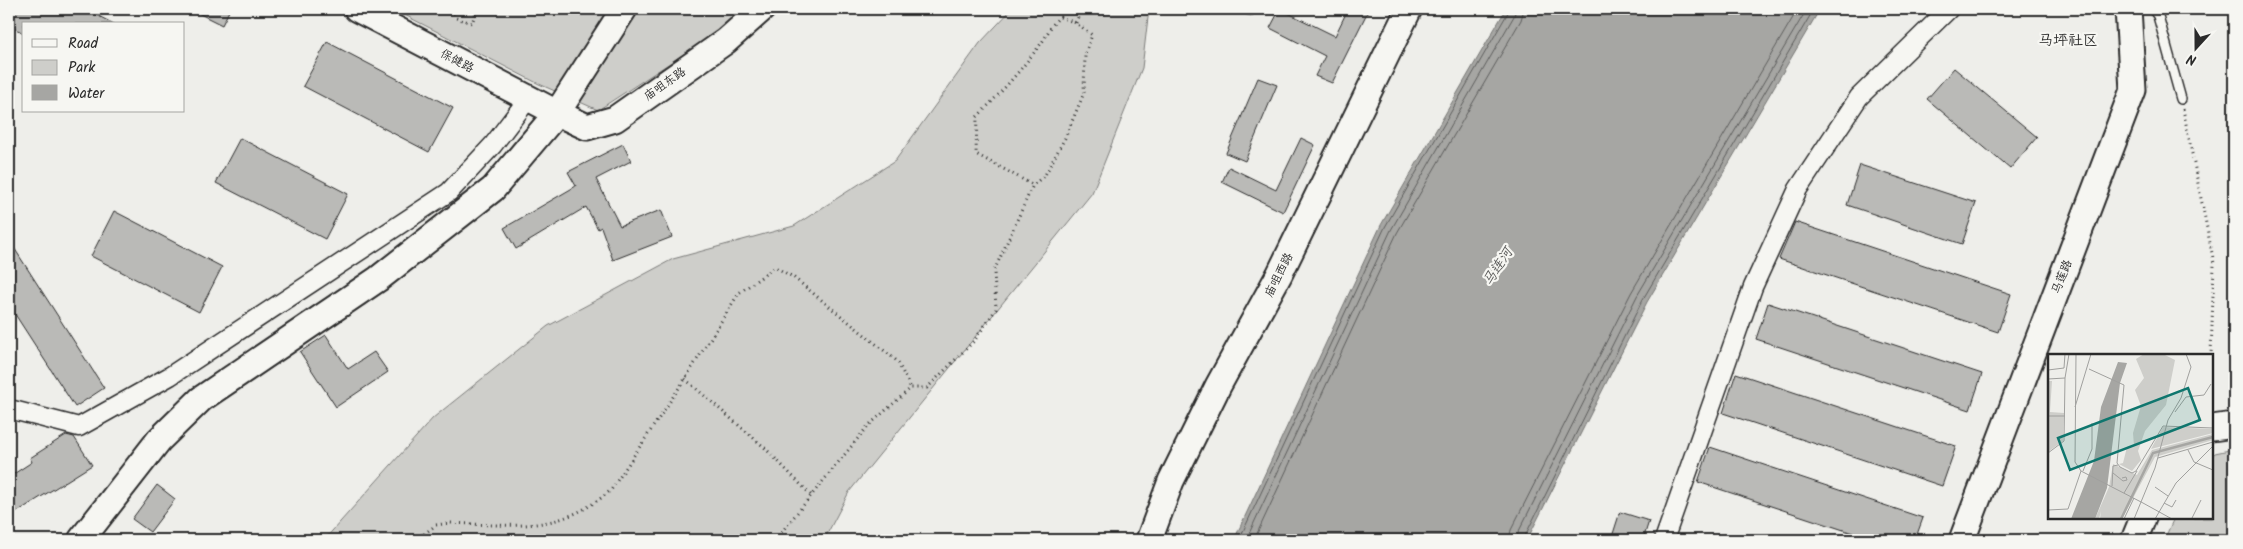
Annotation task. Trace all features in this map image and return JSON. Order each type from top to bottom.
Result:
[{"type":"street","name":"保健路","points":[[357,9],[557,114]]},
{"type":"street","points":[[81,540],[159,440],[201,399],[378,279],[493,189],[557,114],[624,9]]},
{"type":"street","name":"庙咀东路","points":[[557,114],[587,127],[615,119],[726,41],[762,9]]},
{"type":"street","name":"庙咀西路","points":[[1149,540],[1171,481],[1218,386],[1279,275],[1409,9]]},
{"type":"street","points":[[1664,540],[1753,287],[1798,189],[1859,97],[1949,9]]},
{"type":"street","name":"马莲路","points":[[1962,540],[2133,90],[2128,9]]},
{"type":"street","points":[[9,409],[79,427],[170,376],[449,192],[493,145],[528,98]]},
{"type":"street","points":[[2213,428],[2234,425]]},
{"type":"street","points":[[2134,540],[2143,519]]},
{"type":"lane","points":[[2153,9],[2158,16],[2181,99]]},
{"type":"path","points":[[452,9],[456,18],[472,23],[477,9]]},
{"type":"path","points":[[1076,23],[1081,9]]},
{"type":"path","points":[[774,540],[868,426],[911,388],[927,388],[975,340],[996,309],[994,271],[1033,185],[1045,175],[1065,138],[1084,93],[1085,54],[1092,35],[1076,23],[1060,17],[1053,23],[1043,41],[1009,84],[977,117],[976,154],[1033,185]]},
{"type":"path","points":[[2181,99],[2214,263],[2210,354]]},
{"type":"path","points":[[416,540],[436,524],[541,524],[568,518],[584,511],[610,490],[685,379],[739,293],[775,266],[794,277],[898,361],[911,388]]},
{"type":"path","points":[[685,379],[764,447],[811,494]]},
{"type":"path","points":[[422,534],[427,540]]},
{"type":"green space","points":[[393,9],[746,9],[725,27],[598,110],[539,84]]},
{"type":"green space","points":[[1012,9],[1149,9],[1142,68],[1092,193],[849,492],[824,540],[324,540],[433,418],[548,326],[673,259],[794,226],[895,161],[980,43]]},
{"type":"green space","points":[[1221,9],[1259,9],[1252,16]]},
{"type":"green space","points":[[2234,449],[2234,540],[2164,540],[2174,519],[2213,519],[2213,455]]},
{"type":"water","name":"马连河","points":[[1506,9],[1820,9],[1647,302],[1527,540],[1234,540],[1381,225]]},
{"type":"building","points":[[9,9],[85,9],[110,22],[22,22],[22,32],[9,26]]},
{"type":"building","points":[[190,9],[230,9],[222,25]]},
{"type":"building","points":[[1280,9],[1335,36],[1348,9],[1369,9],[1332,83],[1315,76],[1325,56],[1270,28]]},
{"type":"building","points":[[327,42],[453,108],[429,152],[303,86]]},
{"type":"building","points":[[1954,68],[2037,137],[2010,169],[1927,99]]},
{"type":"building","points":[[1258,78],[1277,85],[1245,161],[1226,153]]},
{"type":"building","points":[[240,138],[348,194],[325,239],[216,183]]},
{"type":"building","points":[[1301,138],[1315,145],[1283,212],[1222,182],[1229,167],[1276,190]]},
{"type":"building","points":[[623,144],[631,161],[596,179],[620,226],[661,210],[672,237],[613,260],[601,227],[598,229],[586,207],[516,249],[504,228],[576,186],[568,172]]},
{"type":"building","points":[[1860,165],[1976,203],[1962,244],[1847,205]]},
{"type":"building","points":[[114,211],[222,267],[199,312],[91,256]]},
{"type":"building","points":[[1795,222],[2011,294],[1998,332],[1779,259]]},
{"type":"building","points":[[9,240],[104,388],[75,407],[9,305]]},
{"type":"building","points":[[1768,303],[1982,374],[1970,410],[1756,339]]},
{"type":"building","points":[[326,335],[348,369],[374,352],[388,372],[336,407],[300,352]]},
{"type":"building","points":[[1736,373],[1956,446],[1942,486],[1723,413]]},
{"type":"building","points":[[66,435],[74,437],[92,465],[9,517],[9,477],[32,462],[30,458]]},
{"type":"building","points":[[1710,447],[1923,518],[1915,540],[1874,540],[1698,482]]},
{"type":"building","points":[[157,485],[175,499],[150,532],[132,519]]},
{"type":"building","points":[[1620,512],[1649,521],[1643,540],[1611,540]]},
{"type":"district","name":"马坪社区","points":[[2068,41]]}]
